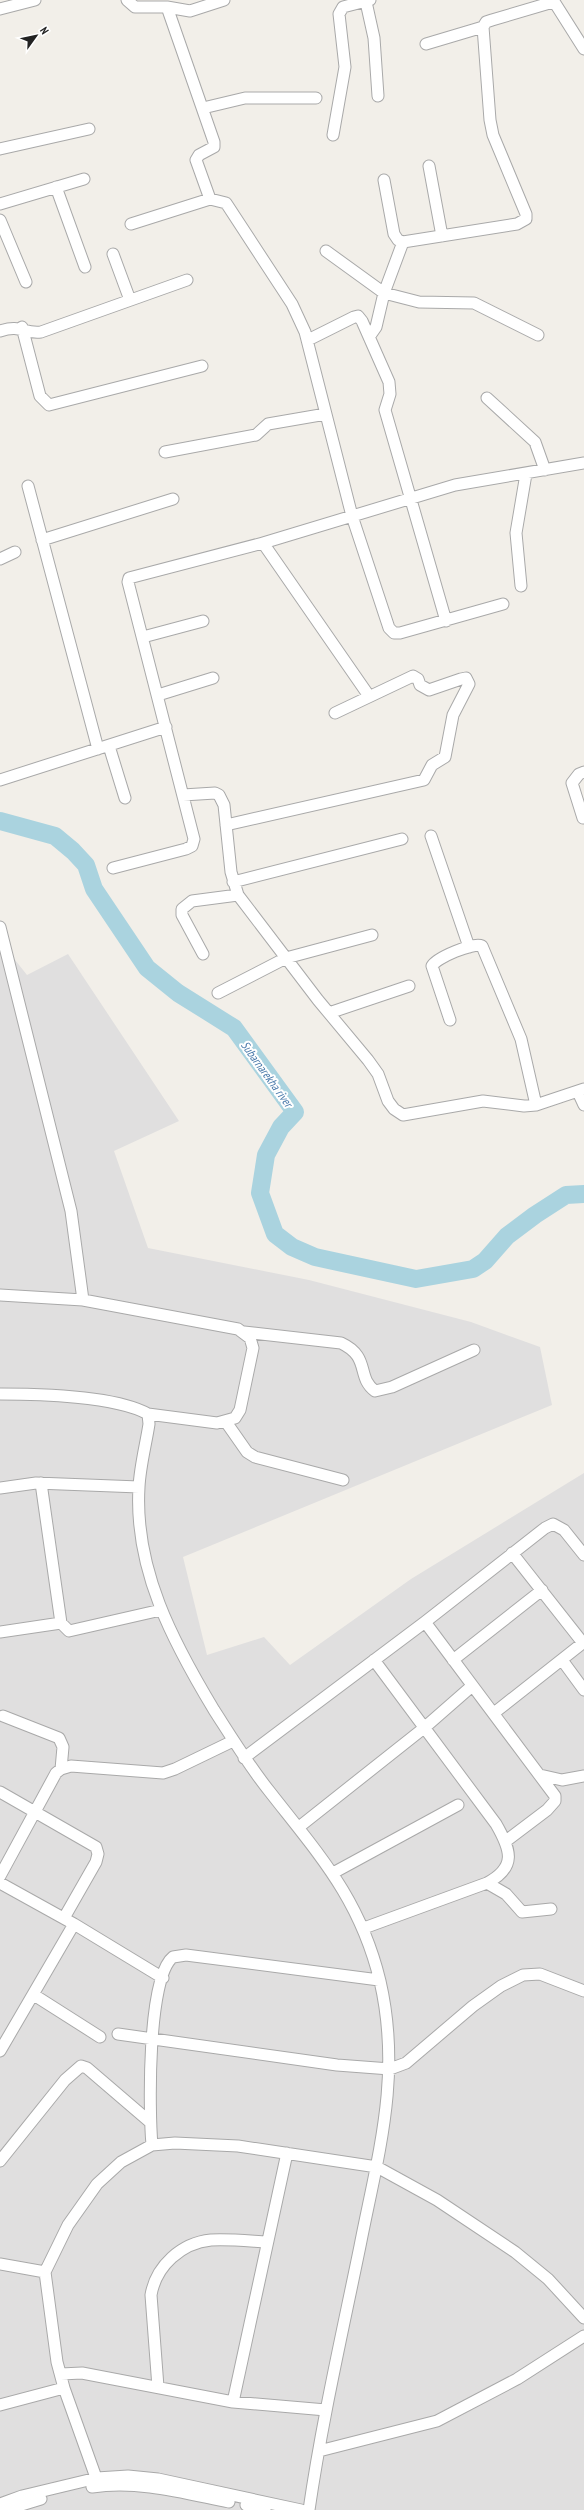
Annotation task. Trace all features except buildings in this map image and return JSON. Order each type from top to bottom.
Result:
[{"type":"street","points":[[0,10],[35,0]]},
{"type":"street","points":[[127,0],[135,7],[166,8],[190,11],[224,0]]},
{"type":"street","points":[[333,135],[345,67],[339,14],[343,8],[368,1],[374,38],[378,96]]},
{"type":"street","points":[[384,180],[394,234],[398,240],[403,242],[517,224],[526,219],[526,214],[493,135],[490,120],[483,27],[486,22],[553,1],[584,49]]},
{"type":"street","points":[[166,8],[202,108],[214,147],[199,156],[196,160],[210,199]]},
{"type":"street","points":[[426,44],[483,27]]},
{"type":"street","points":[[202,108],[245,98],[316,98]]},
{"type":"street","points":[[0,149],[89,129]]},
{"type":"street","points":[[429,166],[442,236]]},
{"type":"street","points":[[0,204],[84,178]]},
{"type":"street","points":[[56,187],[85,267]]},
{"type":"street","points":[[131,224],[210,199],[226,203],[292,304],[308,340],[352,516],[389,628],[394,633],[400,633],[503,604]]},
{"type":"street","points":[[0,220],[26,282]]},
{"type":"street","points":[[369,337],[376,327],[384,293],[403,242]]},
{"type":"street","points":[[326,251],[384,293],[419,302],[474,303],[538,335]]},
{"type":"street","points":[[113,254],[130,300]]},
{"type":"street","points":[[0,331],[13,327],[22,327],[34,332],[41,332],[187,280]]},
{"type":"street","points":[[308,340],[354,316],[358,316],[362,321],[389,382],[390,394],[385,410],[446,620]]},
{"type":"street","points":[[22,327],[40,396],[49,405],[202,366]]},
{"type":"street","points":[[487,398],[536,442],[545,470]]},
{"type":"street","points":[[165,452],[248,437],[261,432],[268,424],[326,414]]},
{"type":"street","points":[[113,868],[192,846],[194,839],[128,582],[130,578],[263,543],[410,498],[474,481],[526,474],[584,463]]},
{"type":"street","points":[[521,586],[516,533],[526,474]]},
{"type":"street","points":[[28,486],[98,749]]},
{"type":"street","points":[[42,540],[173,499]]},
{"type":"street","points":[[263,543],[369,696]]},
{"type":"street","points":[[0,559],[15,552]]},
{"type":"street","points":[[143,637],[204,621]]},
{"type":"street","points":[[226,826],[424,780],[432,765],[445,757],[453,715],[469,684],[466,678],[429,690],[420,685],[418,679],[413,676],[369,696],[335,714]]},
{"type":"street","points":[[158,695],[213,678]]},
{"type":"street","points":[[0,780],[166,727]]},
{"type":"street","points":[[109,746],[125,798]]},
{"type":"street","points":[[583,818],[572,783],[579,774],[584,772]]},
{"type":"street","points":[[183,795],[215,793],[220,795],[224,805],[233,882],[238,894],[286,958],[378,1074],[388,1101],[394,1109],[403,1115],[484,1101],[524,1106],[536,1105],[581,1091],[584,1105]]},
{"type":"street","points":[[431,836],[469,947]]},
{"type":"street","points":[[233,882],[402,839]]},
{"type":"street","points":[[204,954],[182,915],[182,909],[192,901],[238,894]]},
{"type":"street","points":[[0,927],[71,1211],[83,1300]]},
{"type":"street","points":[[218,993],[286,958],[372,935]]},
{"type":"street","points":[[450,1020],[432,966],[438,959],[479,944],[485,948],[502,996],[525,1050],[536,1105]]},
{"type":"street","points":[[329,1013],[409,986]]},
{"type":"street","points":[[0,1295],[83,1300],[238,1329],[250,1338],[253,1348],[240,1410],[235,1418],[226,1422],[217,1423],[148,1414],[137,1407],[96,1400],[40,1394],[0,1394]]},
{"type":"street","points":[[244,1332],[342,1343],[359,1356],[366,1382],[375,1392],[392,1388],[474,1350]]},
{"type":"street","points":[[148,1414],[149,1424],[139,1487],[142,1543],[149,1577],[161,1610],[184,1661],[233,1741],[244,1758],[299,1827],[333,1873],[364,1928],[379,1980],[388,2026],[390,2069],[377,2167],[326,2410],[309,2510]]},
{"type":"street","points":[[226,1422],[247,1452],[255,1457],[343,1480]]},
{"type":"street","points":[[0,1488],[41,1483],[139,1487]]},
{"type":"street","points":[[41,1483],[61,1623],[69,1631],[161,1610]]},
{"type":"street","points":[[244,1758],[425,1622],[545,1528],[553,1524],[564,1530],[584,1555]]},
{"type":"street","points":[[494,1713],[584,1643],[512,1553]]},
{"type":"street","points":[[453,1660],[542,1590]]},
{"type":"street","points":[[425,1622],[553,1792],[555,1801],[547,1810],[506,1841]]},
{"type":"street","points":[[0,1632],[61,1623]]},
{"type":"street","points":[[364,1928],[498,1878],[506,1869],[509,1854],[506,1841],[484,1806],[374,1660]]},
{"type":"street","points":[[562,1660],[584,1690]]},
{"type":"street","points":[[299,1827],[424,1728],[472,1686]]},
{"type":"street","points":[[3,1716],[59,1738],[63,1747],[61,1769]]},
{"type":"street","points":[[163,1978],[64,1918],[0,1876],[56,1773],[61,1769],[71,1766],[163,1773],[175,1769],[233,1741]]},
{"type":"street","points":[[540,1775],[562,1780],[584,1776]]},
{"type":"street","points":[[0,1792],[88,1841],[96,1847],[98,1854],[96,1862],[64,1918]]},
{"type":"street","points":[[333,1873],[458,1805]]},
{"type":"street","points":[[487,1883],[506,1894],[522,1912],[551,1909]]},
{"type":"street","points":[[0,2052],[74,1924]]},
{"type":"street","points":[[152,2145],[150,2122],[152,2038],[163,1978],[170,1960],[178,1955],[186,1955],[379,1980]]},
{"type":"street","points":[[118,2034],[337,2065],[390,2069],[406,2063],[473,2006],[501,1986],[523,1975],[540,1974],[584,1991]]},
{"type":"street","points":[[34,1995],[100,2037]]},
{"type":"street","points":[[0,2161],[65,2080],[81,2066],[88,2068],[150,2122]]},
{"type":"street","points":[[98,2482],[64,2388],[45,2272],[68,2225],[97,2184],[121,2162],[152,2145],[175,2143],[218,2144],[377,2167],[437,2200],[502,2244],[548,2279],[584,2318]]},
{"type":"street","points":[[233,2402],[287,2153]]},
{"type":"street","points":[[158,2387],[152,2294],[153,2282],[159,2270],[170,2259],[196,2244],[210,2240],[267,2242]]},
{"type":"street","points":[[0,2264],[45,2272]]},
{"type":"street","points":[[319,2451],[437,2421],[517,2379],[584,2336]]},
{"type":"street","points":[[61,2374],[82,2373],[233,2402],[326,2410]]},
{"type":"street","points":[[0,2405],[64,2388]]},
{"type":"street","points":[[0,2504],[22,2496],[128,2476],[151,2478],[265,2510]]},
{"type":"street","points":[[5,2510],[98,2482]]},
{"type":"street","points":[[243,2504],[301,2510]]},
{"type":"shaded area","points":[[0,941],[27,975],[68,954],[179,1121],[114,1151],[148,1248],[309,1280],[471,1322],[540,1347],[552,1405],[183,1557],[207,1655],[264,1637],[290,1665],[411,1579],[584,1473],[584,2510],[0,2510]]},
{"type":"waterway","name":"Subarnarekha river","points":[[0,821],[55,836],[73,851],[86,865],[94,889],[147,968],[178,993],[234,1028],[295,1112],[281,1127],[266,1155],[260,1193],[275,1234],[292,1247],[315,1257],[416,1279],[473,1269],[485,1261],[507,1236],[535,1215],[566,1195],[584,1194]]}]
